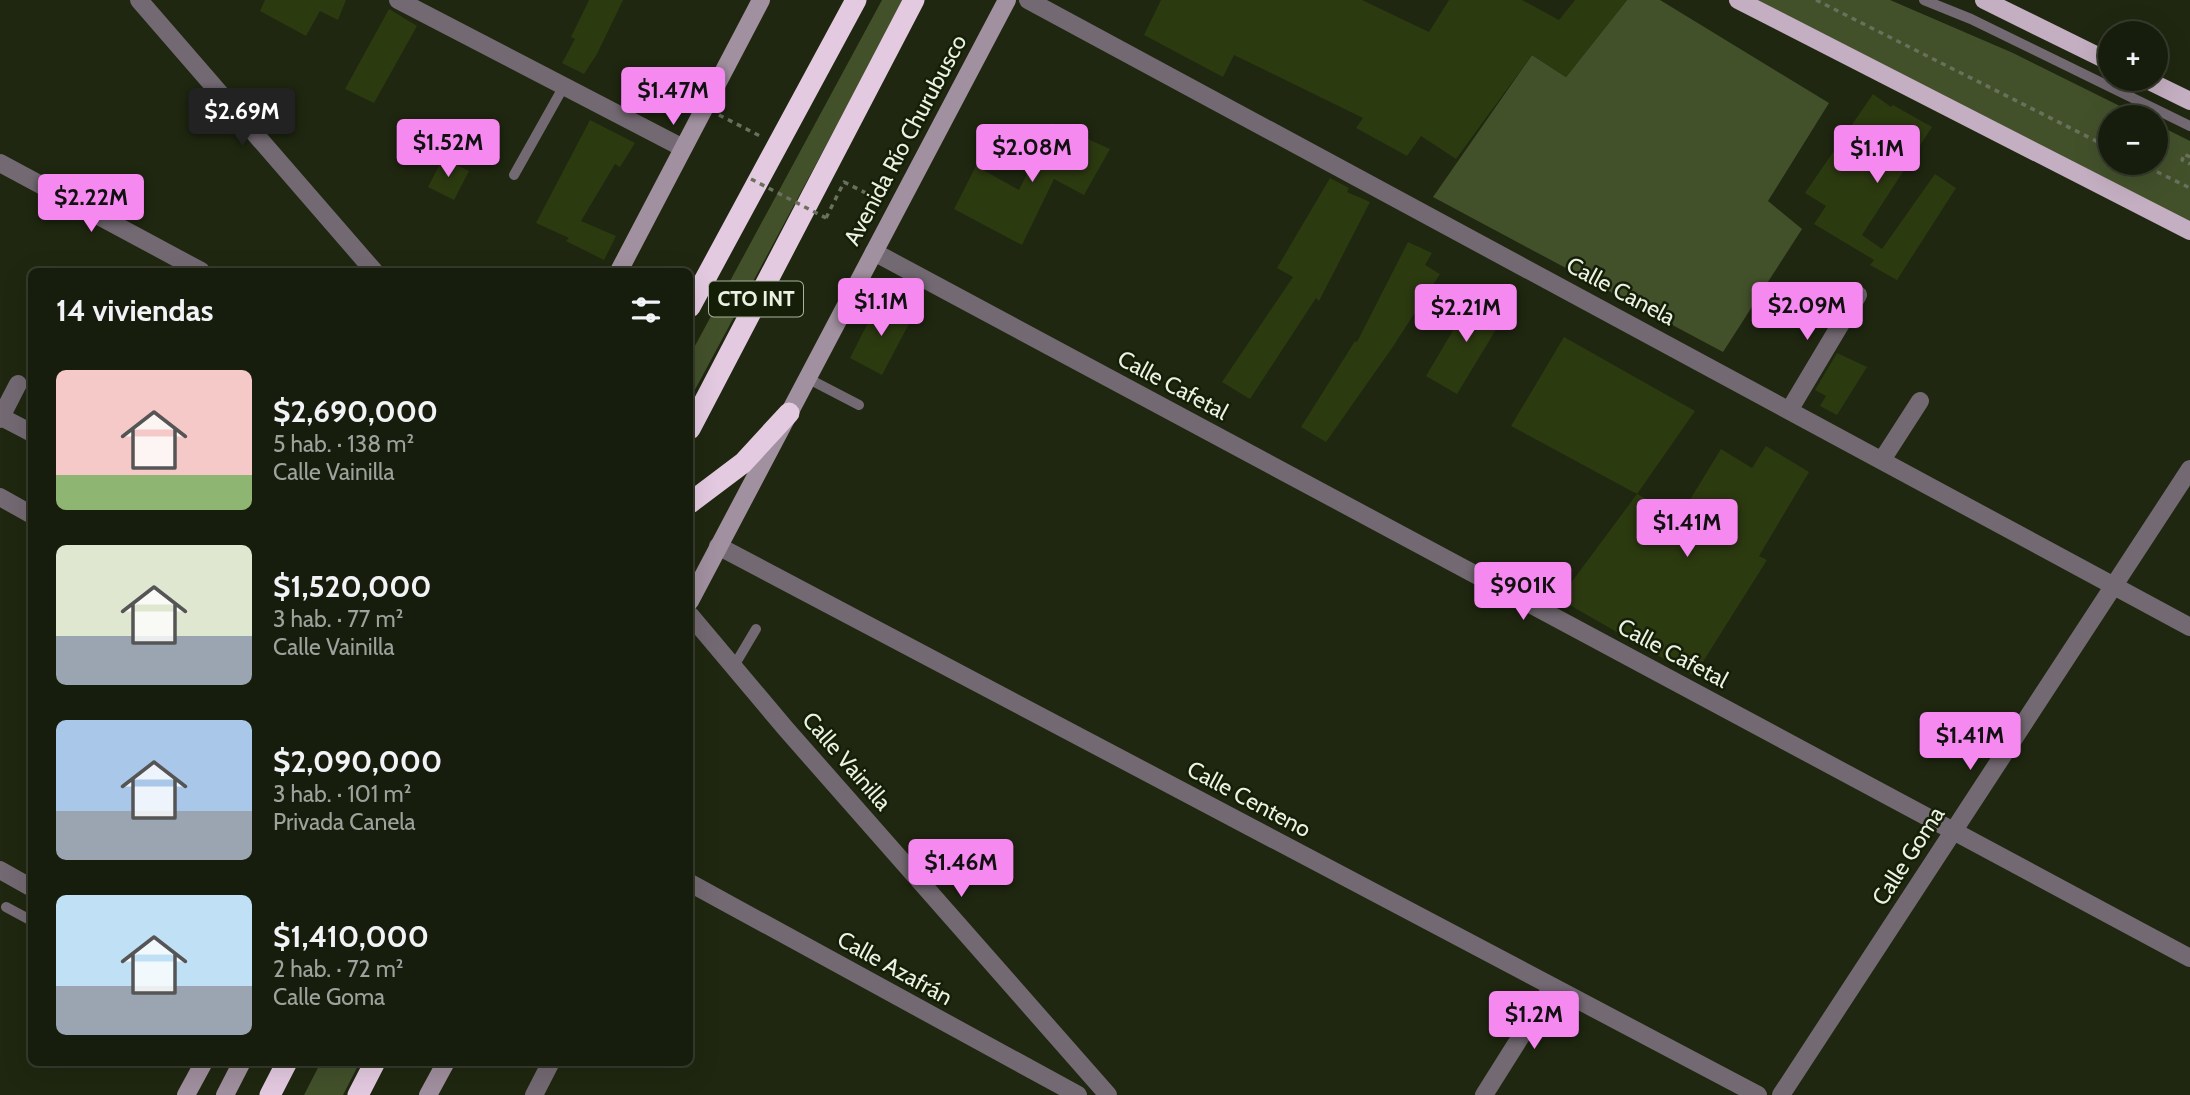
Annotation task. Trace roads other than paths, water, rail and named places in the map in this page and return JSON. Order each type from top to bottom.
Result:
[{"type":"highway","name":"CTO INT","points":[[693,299],[856,0]]},
{"type":"highway","name":"CTO INT","points":[[693,423],[914,0]]},
{"type":"highway","points":[[693,501],[743,463],[789,413]]},
{"type":"highway","points":[[270,1095],[285,1066]]},
{"type":"highway","points":[[358,1095],[372,1066]]},
{"type":"main road","points":[[621,268],[761,0]]},
{"type":"main road","name":"Avenida Río Churubusco","points":[[693,595],[1007,0]]},
{"type":"main road","points":[[1738,0],[2190,231]]},
{"type":"main road","points":[[1984,0],[2098,56]]},
{"type":"main road","points":[[2168,90],[2190,101]]},
{"type":"main road","points":[[186,1095],[202,1066]]},
{"type":"main road","points":[[225,1095],[240,1066]]},
{"type":"main road","points":[[428,1095],[444,1066]]},
{"type":"street","points":[[139,0],[371,268]]},
{"type":"street","points":[[398,0],[683,148]]},
{"type":"street","name":"Calle Canela","points":[[1028,0],[2190,626]]},
{"type":"street","points":[[0,163],[195,268]]},
{"type":"street","name":"Calle Cafetal","points":[[874,253],[2190,958]]},
{"type":"street","points":[[1790,410],[1858,295]]},
{"type":"street","points":[[18,384],[1,418],[28,431]]},
{"type":"street","points":[[1882,460],[1920,401]]},
{"type":"street","name":"Calle Goma","points":[[1781,1095],[2190,469]]},
{"type":"street","points":[[1,500],[28,512]]},
{"type":"street","name":"Calle Centeno","points":[[718,546],[1758,1095]]},
{"type":"street","name":"Calle Vainilla","points":[[693,618],[786,729],[1108,1095]]},
{"type":"street","points":[[0,870],[28,886]]},
{"type":"street","name":"Calle Azafrán","points":[[693,885],[1078,1095]]},
{"type":"street","points":[[1484,1095],[1552,987]]},
{"type":"street","points":[[534,1095],[549,1066]]},
{"type":"lane","points":[[1924,0],[1971,19],[2190,126]]},
{"type":"lane","points":[[514,175],[564,86]]},
{"type":"lane","points":[[807,378],[859,405]]},
{"type":"lane","points":[[734,666],[756,629]]},
{"type":"lane","points":[[6,907],[28,919]]}]
